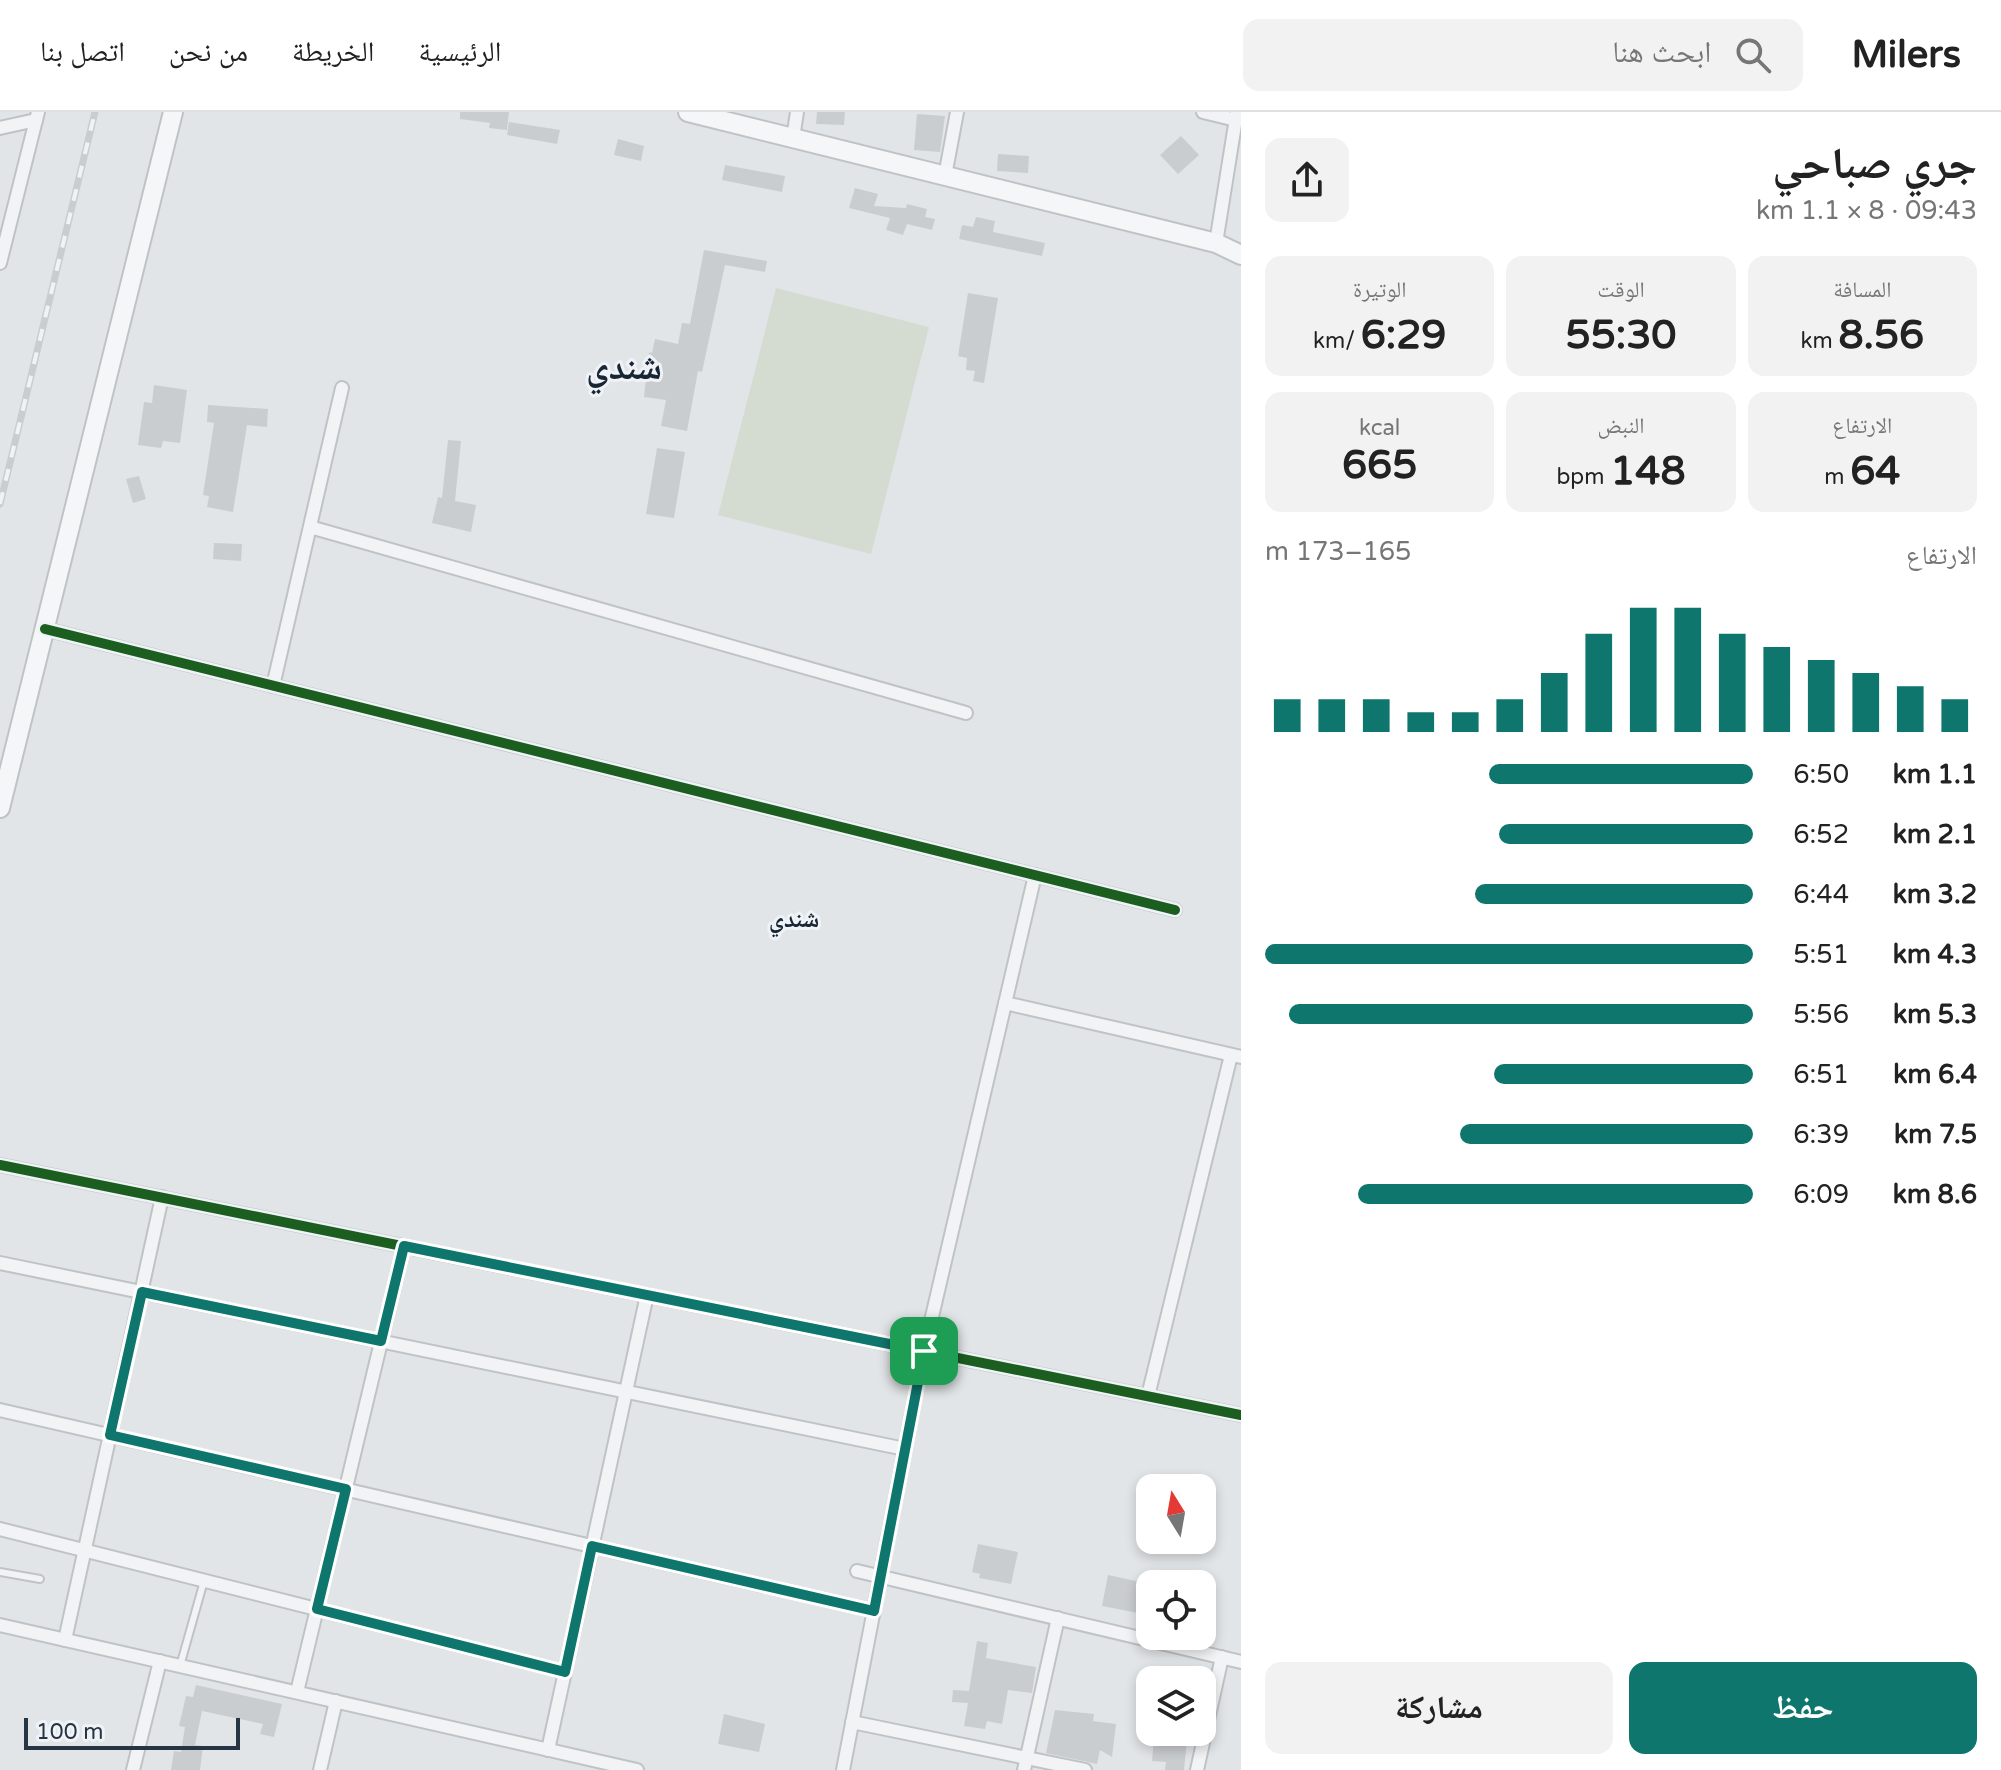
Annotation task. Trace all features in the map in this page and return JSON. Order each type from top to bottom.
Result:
[{"type":"street","points":[[0,808],[173,112]]},
{"type":"street","points":[[688,112],[1216,243],[1241,255]]},
{"type":"street","points":[[793,138],[797,112]]},
{"type":"street","points":[[945,176],[957,112]]},
{"type":"street","points":[[1203,112],[1237,116],[1216,243]]},
{"type":"street","points":[[0,128],[37,116]]},
{"type":"street","points":[[0,263],[37,116]]},
{"type":"street","points":[[273,686],[342,388]]},
{"type":"street","points":[[310,527],[966,713]]},
{"type":"street","points":[[45,629],[1175,910]]},
{"type":"street","points":[[843,1770],[924,1351],[1035,875]]},
{"type":"street","points":[[1005,1003],[1236,1056],[1148,1396]]},
{"type":"street","points":[[0,1165],[1241,1415]]},
{"type":"street","points":[[65,1640],[162,1197]]},
{"type":"street","points":[[297,1692],[404,1246]]},
{"type":"street","points":[[0,1263],[905,1449]]},
{"type":"street","points":[[548,1750],[647,1295]]},
{"type":"street","points":[[0,1410],[874,1611]]},
{"type":"street","points":[[0,1529],[565,1672]]},
{"type":"street","points":[[857,1571],[1241,1662]]},
{"type":"street","points":[[1026,1764],[1058,1618]]},
{"type":"street","points":[[0,1625],[637,1770]]},
{"type":"street","points":[[1197,1770],[1222,1657]]},
{"type":"street","points":[[133,1770],[160,1661]]},
{"type":"street","points":[[320,1770],[336,1701]]},
{"type":"street","points":[[852,1722],[1026,1764],[1085,1770]]},
{"type":"lane","points":[[0,1572],[40,1579]]},
{"type":"lane","points":[[180,1666],[204,1581]]},
{"type":"shaded area","points":[[776,288],[929,327],[871,554],[718,515]]},
{"type":"building","points":[[460,112],[509,112],[507,130],[489,128],[490,123],[460,119]]},
{"type":"building","points":[[817,112],[845,112],[844,125],[816,124]]},
{"type":"building","points":[[917,114],[945,116],[940,152],[914,150]]},
{"type":"building","points":[[509,122],[560,130],[557,144],[507,135]]},
{"type":"building","points":[[1181,136],[1199,155],[1178,174],[1160,155]]},
{"type":"building","points":[[618,139],[644,146],[641,161],[614,155]]},
{"type":"building","points":[[998,154],[1029,156],[1028,173],[997,171]]},
{"type":"building","points":[[725,165],[785,176],[782,192],[722,180]]},
{"type":"building","points":[[855,188],[878,194],[874,206],[906,208],[907,204],[927,209],[925,217],[935,219],[932,230],[907,224],[903,235],[886,230],[890,218],[849,208]]},
{"type":"building","points":[[976,217],[995,221],[993,232],[1045,243],[1042,256],[959,239],[962,225],[973,227]]},
{"type":"building","points":[[704,250],[767,261],[765,272],[725,265],[702,372],[698,371],[687,431],[661,426],[666,400],[644,397],[649,352],[652,353],[655,339],[678,344],[682,323],[690,324]]},
{"type":"building","points":[[968,293],[998,298],[984,383],[973,381],[975,371],[966,370],[967,358],[958,356]]},
{"type":"building","points":[[154,385],[187,390],[180,443],[163,441],[161,448],[138,445],[144,402],[152,403]]},
{"type":"building","points":[[208,405],[268,409],[267,427],[247,425],[233,512],[207,507],[209,496],[203,495],[214,423],[207,422]]},
{"type":"building","points":[[448,440],[461,441],[455,501],[476,505],[471,532],[432,523],[438,497],[442,498]]},
{"type":"building","points":[[657,448],[685,452],[674,518],[646,514]]},
{"type":"building","points":[[139,476],[146,499],[133,503],[126,479]]},
{"type":"building","points":[[214,543],[242,544],[241,561],[213,559]]},
{"type":"building","points":[[978,1544],[1018,1552],[1011,1584],[979,1578],[980,1574],[972,1572]]},
{"type":"building","points":[[1108,1575],[1136,1581],[1136,1613],[1102,1606]]},
{"type":"building","points":[[977,1641],[988,1643],[986,1658],[1036,1667],[1032,1693],[1008,1690],[1002,1724],[987,1721],[985,1729],[964,1726],[968,1703],[952,1702],[953,1690],[969,1691]]},
{"type":"building","points":[[196,1685],[282,1704],[274,1737],[260,1734],[263,1724],[202,1711],[195,1745],[203,1746],[200,1770],[171,1770],[174,1751],[181,1752],[185,1727],[179,1726],[186,1696],[193,1697]]},
{"type":"building","points":[[1055,1710],[1094,1714],[1093,1721],[1116,1724],[1112,1757],[1100,1750],[1097,1764],[1046,1753]]},
{"type":"building","points":[[724,1714],[765,1724],[759,1752],[718,1744]]},
{"type":"building","points":[[1153,1746],[1186,1746],[1184,1770],[1165,1770],[1166,1762],[1152,1761]]},
{"type":"railway","points":[[0,504],[95,112]]},
{"type":"cycle path","points":[[45,629],[1175,910]]},
{"type":"cycle path","points":[[0,1165],[1241,1415]]},
{"type":"district","name":"شندي","points":[[624,366]]},
{"type":"district","name":"شندي","points":[[794,919]]},
{"type":"route","points":[[404,1246],[924,1351],[874,1611],[592,1546],[565,1672],[317,1609],[346,1489],[110,1435],[142,1292],[381,1341],[404,1246]]}]
